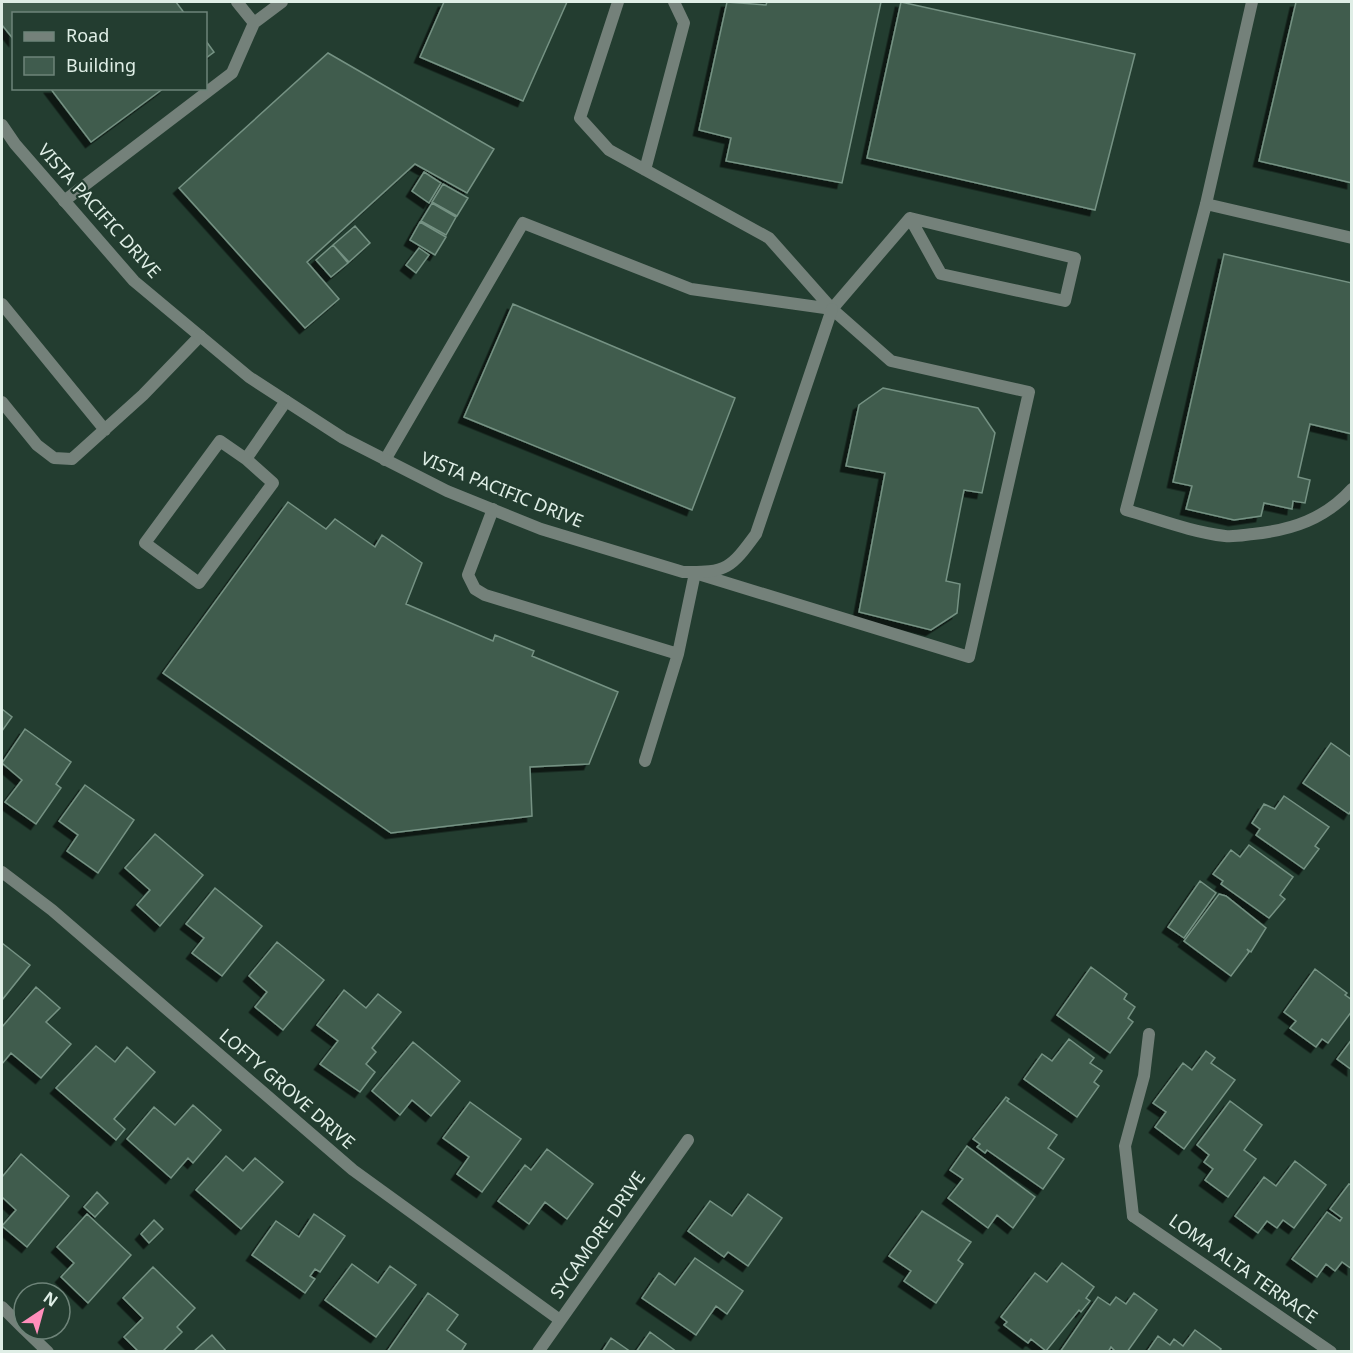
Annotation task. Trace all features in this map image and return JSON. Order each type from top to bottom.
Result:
[{"type":"street","points":[[237,2],[254,23]]},
{"type":"street","points":[[64,201],[232,74],[254,23],[282,2]]},
{"type":"street","points":[[618,2],[579,118],[609,150],[769,238],[832,309],[891,361],[1029,392],[969,657],[694,573],[678,654],[645,761]]},
{"type":"street","points":[[645,170],[684,23],[674,2]]},
{"type":"street","points":[[1252,2],[1206,204],[1126,510],[1202,532],[1228,536],[1269,532],[1309,522],[1334,506],[1352,489]]},
{"type":"street","name":"VISTA PACIFIC DRIVE","points":[[2,125],[134,281],[249,376],[286,401],[343,438],[447,491],[541,529],[683,572],[707,573],[735,563],[756,534],[832,309]]},
{"type":"street","points":[[1206,204],[1352,238]]},
{"type":"street","points":[[832,309],[910,218]]},
{"type":"street","points":[[910,218],[1075,258],[1065,301],[941,274],[910,218]]},
{"type":"street","points":[[385,460],[523,223],[691,289],[832,309]]},
{"type":"street","points":[[2,304],[105,430]]},
{"type":"street","points":[[2,402],[37,445],[54,458],[72,459],[105,430],[200,336]]},
{"type":"street","points":[[246,459],[286,401]]},
{"type":"street","points":[[220,441],[246,459],[273,483],[199,584],[145,543],[220,441]]},
{"type":"street","points":[[493,509],[468,575],[475,589],[485,595],[678,654]]},
{"type":"street","name":"LOFTY GROVE DRIVE","points":[[2,872],[52,910],[353,1170],[560,1320]]},
{"type":"street","name":"LOMA ALTA TERRACE","points":[[1149,1034],[1144,1076],[1125,1146],[1134,1216],[1331,1352]]},
{"type":"street","name":"SYCAMORE DRIVE","points":[[538,1352],[688,1140]]},
{"type":"street","points":[[37,1341],[48,1352]]},
{"type":"building","points":[[2,2],[176,2],[184,12],[12,12],[12,38],[2,25]]},
{"type":"building","points":[[444,2],[567,2],[523,101],[420,57]]},
{"type":"building","points":[[727,2],[766,5],[767,2],[881,2],[842,183],[726,161],[731,138],[699,130]]},
{"type":"building","points":[[901,2],[1135,54],[1095,210],[867,158]]},
{"type":"building","points":[[1296,2],[1352,2],[1352,183],[1259,161]]},
{"type":"building","points":[[207,42],[214,52],[207,57]]},
{"type":"building","points":[[328,53],[494,149],[467,193],[415,164],[307,262],[339,299],[305,328],[179,188]]},
{"type":"building","points":[[52,90],[161,90],[91,142]]},
{"type":"building","points":[[424,172],[441,183],[429,203],[412,191]]},
{"type":"building","points":[[443,184],[468,198],[457,216],[432,202]]},
{"type":"building","points":[[432,203],[456,217],[446,235],[421,221]]},
{"type":"building","points":[[420,222],[446,237],[435,255],[410,240]]},
{"type":"building","points":[[355,226],[370,243],[349,262],[333,245]]},
{"type":"building","points":[[333,245],[348,263],[331,277],[316,260]]},
{"type":"building","points":[[419,248],[429,255],[416,273],[406,265]]},
{"type":"building","points":[[1224,254],[1352,283],[1352,434],[1310,424],[1298,477],[1310,480],[1305,503],[1293,501],[1292,509],[1264,503],[1261,516],[1234,520],[1186,509],[1192,486],[1173,482]]},
{"type":"building","points":[[513,304],[735,398],[692,510],[464,417]]},
{"type":"building","points":[[883,388],[978,408],[995,433],[982,493],[964,490],[946,581],[960,584],[957,613],[931,630],[859,612],[885,473],[846,466],[859,405]]},
{"type":"building","points":[[288,502],[326,529],[335,519],[375,547],[382,535],[422,563],[406,604],[493,641],[495,635],[534,651],[532,656],[618,692],[589,764],[530,767],[532,816],[391,833],[163,673]]},
{"type":"building","points":[[2,709],[12,717],[2,731]]},
{"type":"building","points":[[25,729],[71,762],[56,784],[61,788],[36,824],[5,802],[22,780],[2,763]]},
{"type":"building","points":[[1331,743],[1352,758],[1352,809],[1349,814],[1303,783]]},
{"type":"building","points":[[85,785],[134,820],[98,873],[67,851],[78,835],[59,821]]},
{"type":"building","points":[[1284,796],[1329,827],[1315,846],[1319,849],[1304,869],[1256,835],[1260,829],[1252,823],[1264,804],[1275,809]]},
{"type":"building","points":[[155,834],[203,875],[160,926],[137,905],[150,890],[125,868]]},
{"type":"building","points":[[1249,845],[1293,877],[1280,895],[1285,899],[1269,918],[1221,884],[1223,881],[1213,874],[1231,850],[1240,857]]},
{"type":"building","points":[[1200,881],[1216,893],[1184,938],[1168,927]]},
{"type":"building","points":[[215,888],[262,926],[222,976],[192,953],[204,938],[186,924]]},
{"type":"building","points":[[1219,894],[1226,896],[1266,928],[1251,952],[1247,949],[1249,952],[1231,976],[1184,941]]},
{"type":"building","points":[[277,942],[324,980],[283,1030],[255,1007],[267,992],[249,976]]},
{"type":"building","points":[[2,943],[30,965],[2,1000]]},
{"type":"building","points":[[1091,967],[1127,994],[1124,999],[1135,1007],[1128,1018],[1133,1022],[1110,1053],[1057,1015]]},
{"type":"building","points":[[1315,969],[1347,993],[1345,995],[1352,1000],[1352,1011],[1328,1043],[1322,1039],[1316,1047],[1290,1028],[1296,1021],[1284,1012]]},
{"type":"building","points":[[36,987],[60,1008],[46,1022],[71,1044],[41,1078],[11,1053],[2,1064],[2,1027]]},
{"type":"building","points":[[344,990],[366,1008],[378,994],[401,1012],[372,1048],[376,1052],[366,1064],[375,1072],[360,1092],[320,1064],[338,1041],[317,1025]]},
{"type":"building","points":[[1069,1039],[1094,1058],[1090,1063],[1102,1071],[1094,1082],[1099,1086],[1077,1117],[1024,1079],[1042,1054],[1052,1061]]},
{"type":"building","points":[[1352,1039],[1352,1070],[1337,1059]]},
{"type":"building","points":[[413,1042],[460,1081],[431,1116],[412,1100],[400,1115],[372,1091]]},
{"type":"building","points":[[96,1046],[115,1062],[127,1047],[155,1072],[114,1119],[125,1129],[116,1140],[56,1088]]},
{"type":"building","points":[[1206,1051],[1215,1058],[1211,1063],[1235,1080],[1184,1149],[1155,1127],[1166,1112],[1153,1103],[1183,1063],[1192,1070]]},
{"type":"building","points":[[1006,1097],[1009,1099],[1007,1101],[1057,1135],[1048,1148],[1064,1159],[1043,1189],[987,1150],[985,1153],[977,1147],[980,1144],[973,1139]]},
{"type":"building","points":[[1230,1101],[1262,1125],[1244,1150],[1256,1159],[1228,1197],[1205,1180],[1213,1169],[1204,1162],[1209,1155],[1197,1145]]},
{"type":"building","points":[[470,1102],[521,1139],[482,1192],[457,1174],[469,1157],[443,1138]]},
{"type":"building","points":[[193,1105],[221,1130],[193,1163],[188,1158],[171,1178],[127,1139],[154,1107],[175,1125]]},
{"type":"building","points":[[967,1146],[1035,1197],[1013,1228],[997,1215],[988,1228],[948,1198],[963,1179],[950,1170]]},
{"type":"building","points":[[547,1149],[593,1184],[567,1219],[545,1202],[529,1224],[498,1201],[525,1165],[531,1170]]},
{"type":"building","points":[[21,1154],[69,1196],[27,1247],[2,1226],[16,1210],[2,1197],[2,1177]]},
{"type":"building","points":[[226,1156],[243,1171],[255,1158],[283,1182],[241,1229],[196,1190]]},
{"type":"building","points":[[1295,1161],[1326,1185],[1294,1228],[1283,1220],[1277,1228],[1267,1221],[1258,1233],[1235,1216],[1264,1177],[1276,1186]]},
{"type":"building","points":[[1349,1184],[1352,1185],[1352,1269],[1342,1262],[1335,1271],[1326,1264],[1317,1277],[1292,1259],[1327,1212],[1340,1221],[1342,1218],[1330,1209]]},
{"type":"building","points":[[97,1192],[108,1203],[95,1217],[84,1207]]},
{"type":"building","points":[[748,1194],[782,1218],[748,1266],[728,1252],[724,1257],[688,1231],[710,1201],[732,1216]]},
{"type":"building","points":[[922,1211],[971,1242],[958,1260],[963,1264],[936,1303],[904,1281],[911,1271],[889,1256]]},
{"type":"building","points":[[87,1214],[131,1255],[88,1303],[72,1288],[72,1281],[65,1281],[61,1277],[74,1263],[57,1247]]},
{"type":"building","points":[[314,1214],[345,1236],[320,1272],[315,1269],[310,1276],[315,1279],[305,1293],[252,1255],[276,1221],[299,1237]]},
{"type":"building","points":[[154,1220],[163,1229],[149,1243],[141,1234]]},
{"type":"building","points":[[695,1258],[743,1291],[727,1314],[716,1306],[696,1335],[642,1298],[659,1273],[675,1285]]},
{"type":"building","points":[[1062,1263],[1094,1287],[1086,1298],[1090,1301],[1081,1312],[1079,1310],[1046,1351],[1031,1339],[1028,1343],[1004,1325],[1007,1322],[1001,1317],[1035,1273],[1047,1282]]},
{"type":"building","points":[[352,1264],[378,1283],[390,1266],[416,1285],[376,1337],[325,1300]]},
{"type":"building","points":[[153,1267],[195,1308],[177,1327],[182,1332],[162,1352],[139,1352],[124,1337],[143,1318],[123,1298]]},
{"type":"building","points":[[428,1293],[458,1315],[447,1330],[466,1344],[461,1352],[387,1352]]},
{"type":"building","points":[[1134,1293],[1157,1310],[1127,1352],[1116,1352],[1111,1347],[1108,1352],[1060,1352],[1098,1297],[1110,1305],[1116,1297],[1126,1304]]},
{"type":"building","points":[[1195,1330],[1221,1349],[1219,1352],[1147,1352],[1158,1336],[1170,1345],[1174,1339],[1183,1346]]},
{"type":"building","points":[[650,1332],[677,1352],[636,1352]]},
{"type":"building","points":[[212,1335],[227,1352],[193,1352]]},
{"type":"building","points":[[611,1338],[631,1352],[602,1352]]}]
